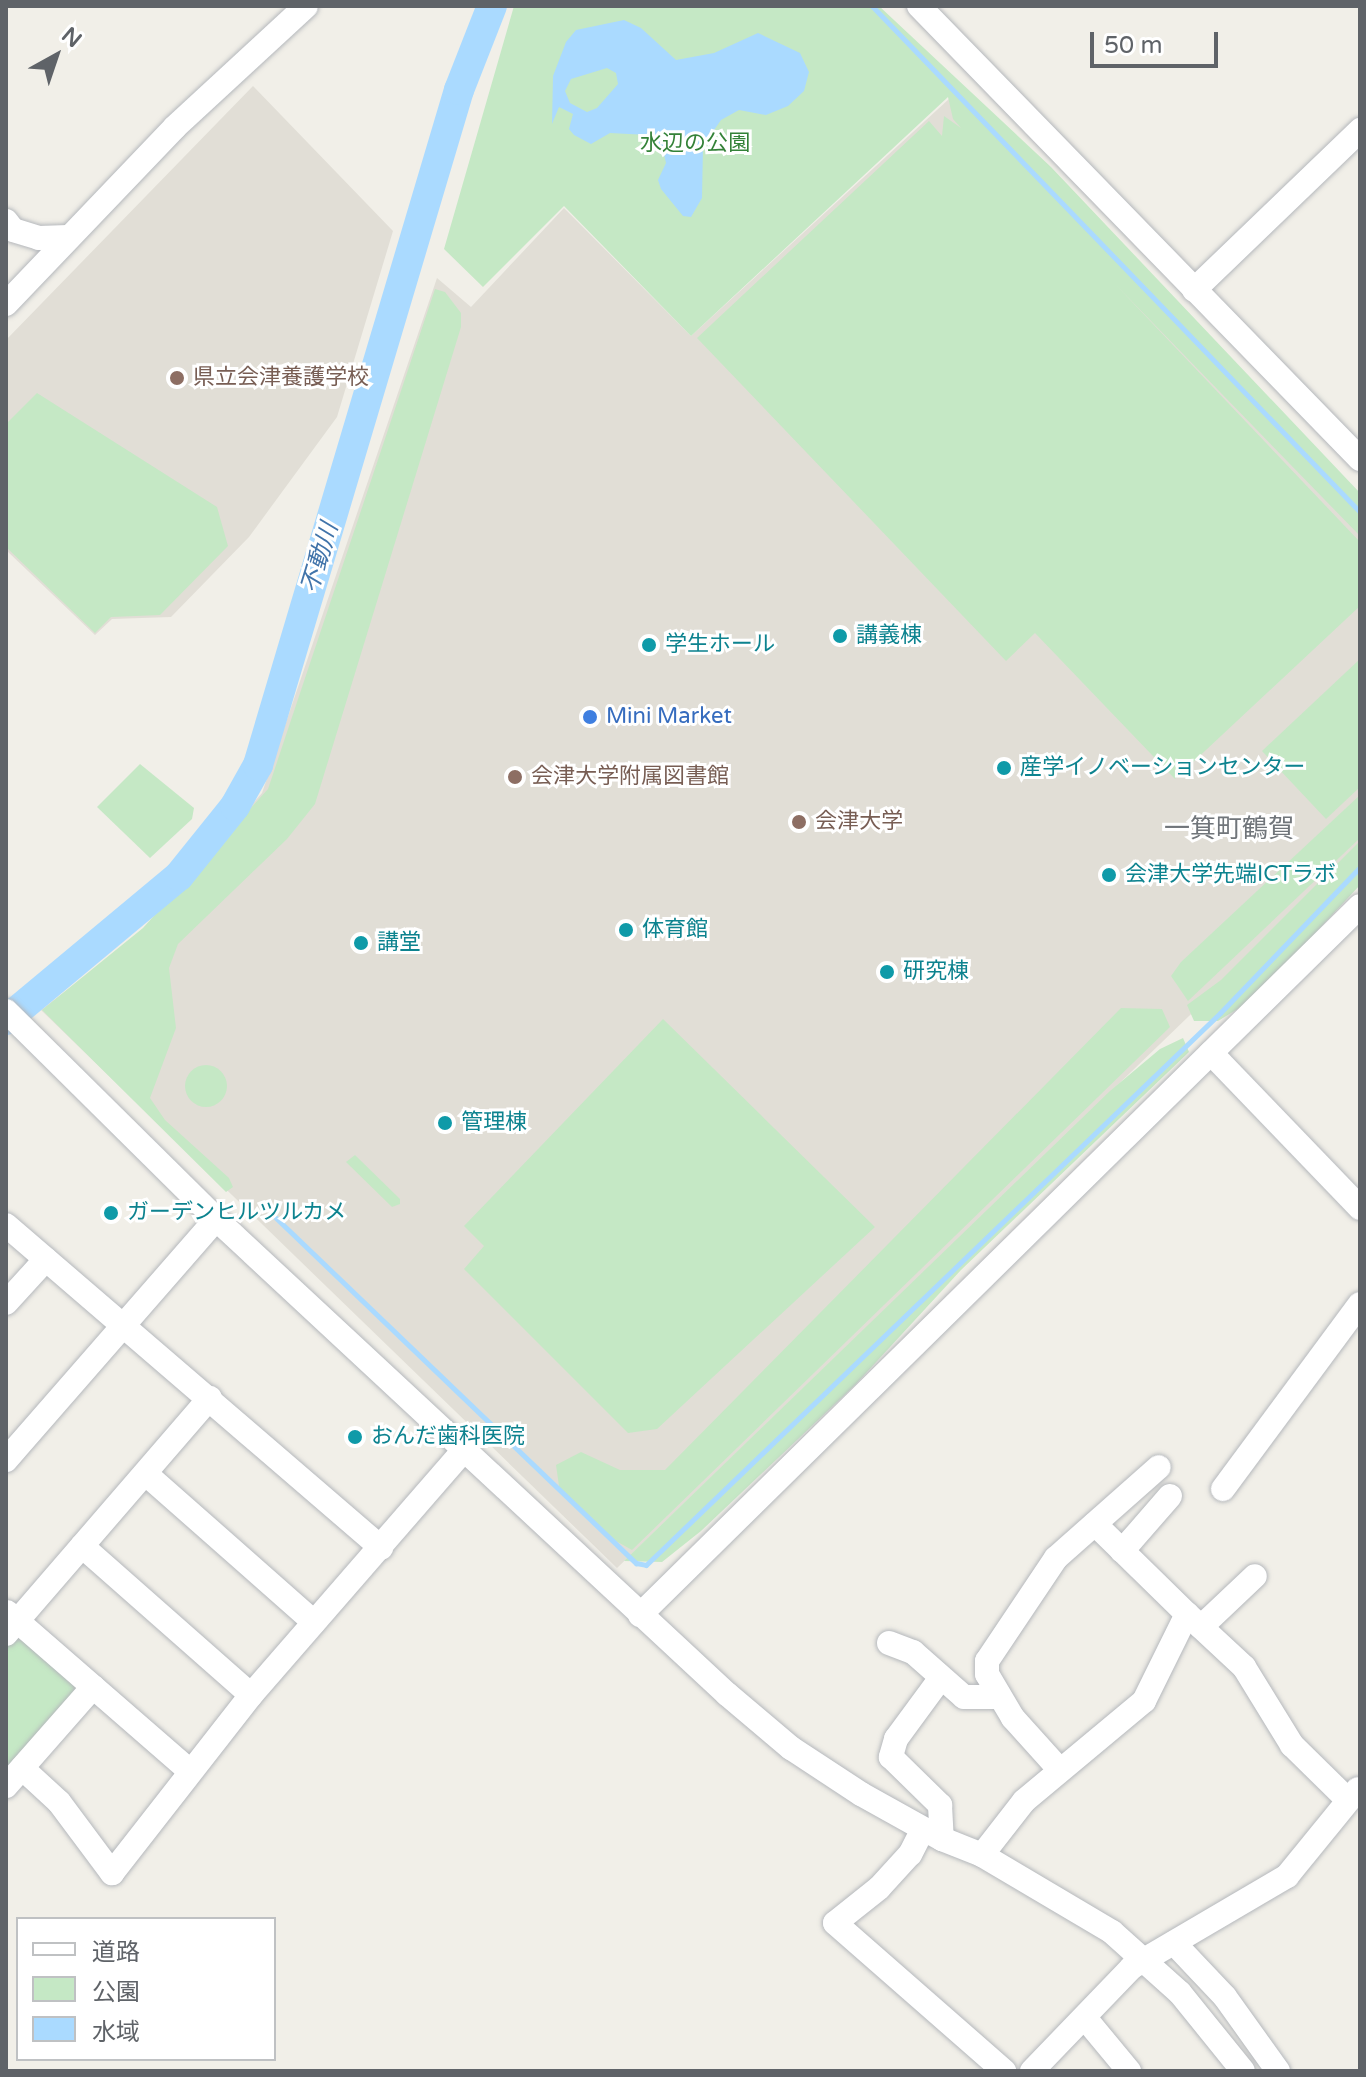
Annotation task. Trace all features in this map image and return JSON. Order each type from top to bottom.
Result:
[{"type":"street","points":[[6,304],[68,237],[278,27],[306,6]]},
{"type":"street","points":[[919,6],[1360,459]]},
{"type":"street","points":[[1194,290],[1360,130]]},
{"type":"street","points":[[6,221],[13,230],[39,238],[68,237]]},
{"type":"street","points":[[640,1615],[1360,906]]},
{"type":"street","points":[[14,1019],[216,1219],[640,1615],[791,1748],[932,1834],[982,1855],[1083,1912],[1144,1959],[1193,2006],[1243,2071]]},
{"type":"street","points":[[1211,1053],[1360,1208]]},
{"type":"street","points":[[6,1460],[216,1219]]},
{"type":"street","points":[[6,1225],[124,1322],[381,1548]]},
{"type":"street","points":[[6,1303],[46,1259]]},
{"type":"street","points":[[1223,1489],[1360,1304]]},
{"type":"street","points":[[189,1770],[93,1687],[10,1622],[82,1546],[210,1398]]},
{"type":"street","points":[[93,1687],[14,1777],[59,1802],[112,1873],[189,1770],[251,1695],[464,1450]]},
{"type":"street","points":[[1059,1769],[999,1697],[987,1674],[994,1644],[1056,1558],[1159,1467]]},
{"type":"street","points":[[146,1474],[314,1622]]},
{"type":"street","points":[[1122,1551],[1170,1496]]},
{"type":"street","points":[[1032,2071],[1144,1959],[1287,1876],[1354,1794],[1292,1745],[1244,1667],[1095,1524]]},
{"type":"street","points":[[82,1546],[251,1695]]},
{"type":"street","points":[[982,1855],[1002,1824],[1059,1769],[1144,1701],[1194,1620],[1255,1576]]},
{"type":"street","points":[[889,1643],[913,1652],[940,1679],[975,1701],[999,1697]]},
{"type":"street","points":[[940,1679],[896,1739],[891,1757],[940,1805],[932,1834],[879,1888],[835,1923],[1004,2071]]},
{"type":"street","points":[[1174,1943],[1225,1997],[1278,2071]]},
{"type":"street","points":[[1085,2018],[1129,2071]]},
{"type":"shaded area","name":"県立会津養護学校","points":[[253,86],[393,231],[337,417],[249,537],[171,617],[112,619],[95,635],[6,550],[6,340]]},
{"type":"shaded area","name":"会津大学","points":[[962,87],[1360,505],[1360,851],[617,1568],[41,1010],[144,931],[262,793],[437,278],[471,307],[564,208],[691,336]]},
{"type":"green space","name":"水辺の公園","points":[[514,6],[879,6],[1051,167],[1360,493],[1360,536],[1116,285],[1360,542],[1360,606],[1175,779],[1035,633],[1006,661],[697,338],[929,121],[942,136],[944,116],[961,128],[953,119],[948,97],[691,336],[564,206],[483,287],[444,249]]},
{"type":"green space","points":[[435,289],[445,292],[461,313],[461,327],[315,804],[287,839],[178,944],[169,968],[176,1028],[150,1098],[165,1120],[229,1178],[233,1187],[226,1192],[42,1010],[143,928],[268,789]]},
{"type":"green space","points":[[37,393],[217,507],[228,546],[160,615],[111,617],[95,633],[6,547],[6,424]]},
{"type":"green space","points":[[1360,659],[1360,787],[1326,819],[1262,751]]},
{"type":"green space","points":[[140,764],[194,808],[192,819],[150,858],[97,807]]},
{"type":"green space","points":[[1360,795],[1360,838],[1188,1001],[1171,976],[1181,962]]},
{"type":"green space","points":[[1360,841],[1360,885],[1254,999],[1218,1021],[1194,1021],[1187,1005],[1221,980]]},
{"type":"green space","points":[[1121,1008],[1162,1009],[1170,1027],[632,1550],[607,1536],[560,1493],[556,1465],[581,1452],[620,1470],[665,1470]]},
{"type":"green space","points":[[663,1019],[875,1227],[657,1429],[628,1433],[464,1269],[484,1246],[464,1226]]},
{"type":"green space","points":[[1183,1038],[1189,1052],[961,1270],[855,1385],[701,1531],[662,1562],[624,1561],[1110,1091],[1160,1049]]},
{"type":"green space","points":[[206,1065],[221,1071],[227,1086],[221,1101],[206,1107],[191,1101],[185,1086],[191,1071]]},
{"type":"green space","points":[[355,1155],[400,1199],[400,1204],[392,1207],[346,1162]]},
{"type":"green space","points":[[17,1628],[87,1688],[6,1780],[6,1640]]},
{"type":"water","points":[[624,20],[641,28],[676,60],[714,53],[758,33],[800,53],[809,72],[804,91],[788,106],[766,115],[739,110],[721,120],[703,146],[702,198],[691,217],[683,216],[661,189],[658,180],[666,163],[662,146],[648,135],[610,133],[591,144],[574,135],[569,129],[573,114],[559,107],[552,124],[553,76],[566,42],[576,30]],"holes":[[[607,68],[616,73],[618,84],[597,108],[587,112],[570,103],[565,91],[571,79]]]},
{"type":"waterway","name":"不動川","points":[[6,1020],[179,876],[235,806],[258,765],[459,90],[492,6]]},
{"type":"waterway","points":[[872,6],[1360,512]]},
{"type":"waterway","points":[[276,1218],[636,1563],[646,1565],[1220,1013],[1360,867]]},
{"type":"place","name":"県立会津養護学校","points":[[177,378]]},
{"type":"place","name":"講義棟","points":[[840,636]]},
{"type":"place","name":"学生ホール","points":[[649,645]]},
{"type":"place","name":"Mini Market","points":[[590,717]]},
{"type":"place","name":"産学イノベーションセンター","points":[[1004,768]]},
{"type":"place","name":"会津大学附属図書館","points":[[515,777]]},
{"type":"place","name":"会津大学","points":[[799,822]]},
{"type":"place","name":"会津大学先端ICTラボ","points":[[1109,875]]},
{"type":"place","name":"体育館","points":[[626,930]]},
{"type":"place","name":"講堂","points":[[361,943]]},
{"type":"place","name":"研究棟","points":[[887,972]]},
{"type":"place","name":"管理棟","points":[[445,1123]]},
{"type":"place","name":"ガーデンヒルツルカメ","points":[[111,1213]]},
{"type":"place","name":"おんだ歯科医院","points":[[355,1437]]},
{"type":"district","name":"一箕町鶴賀","points":[[1229,829]]}]
